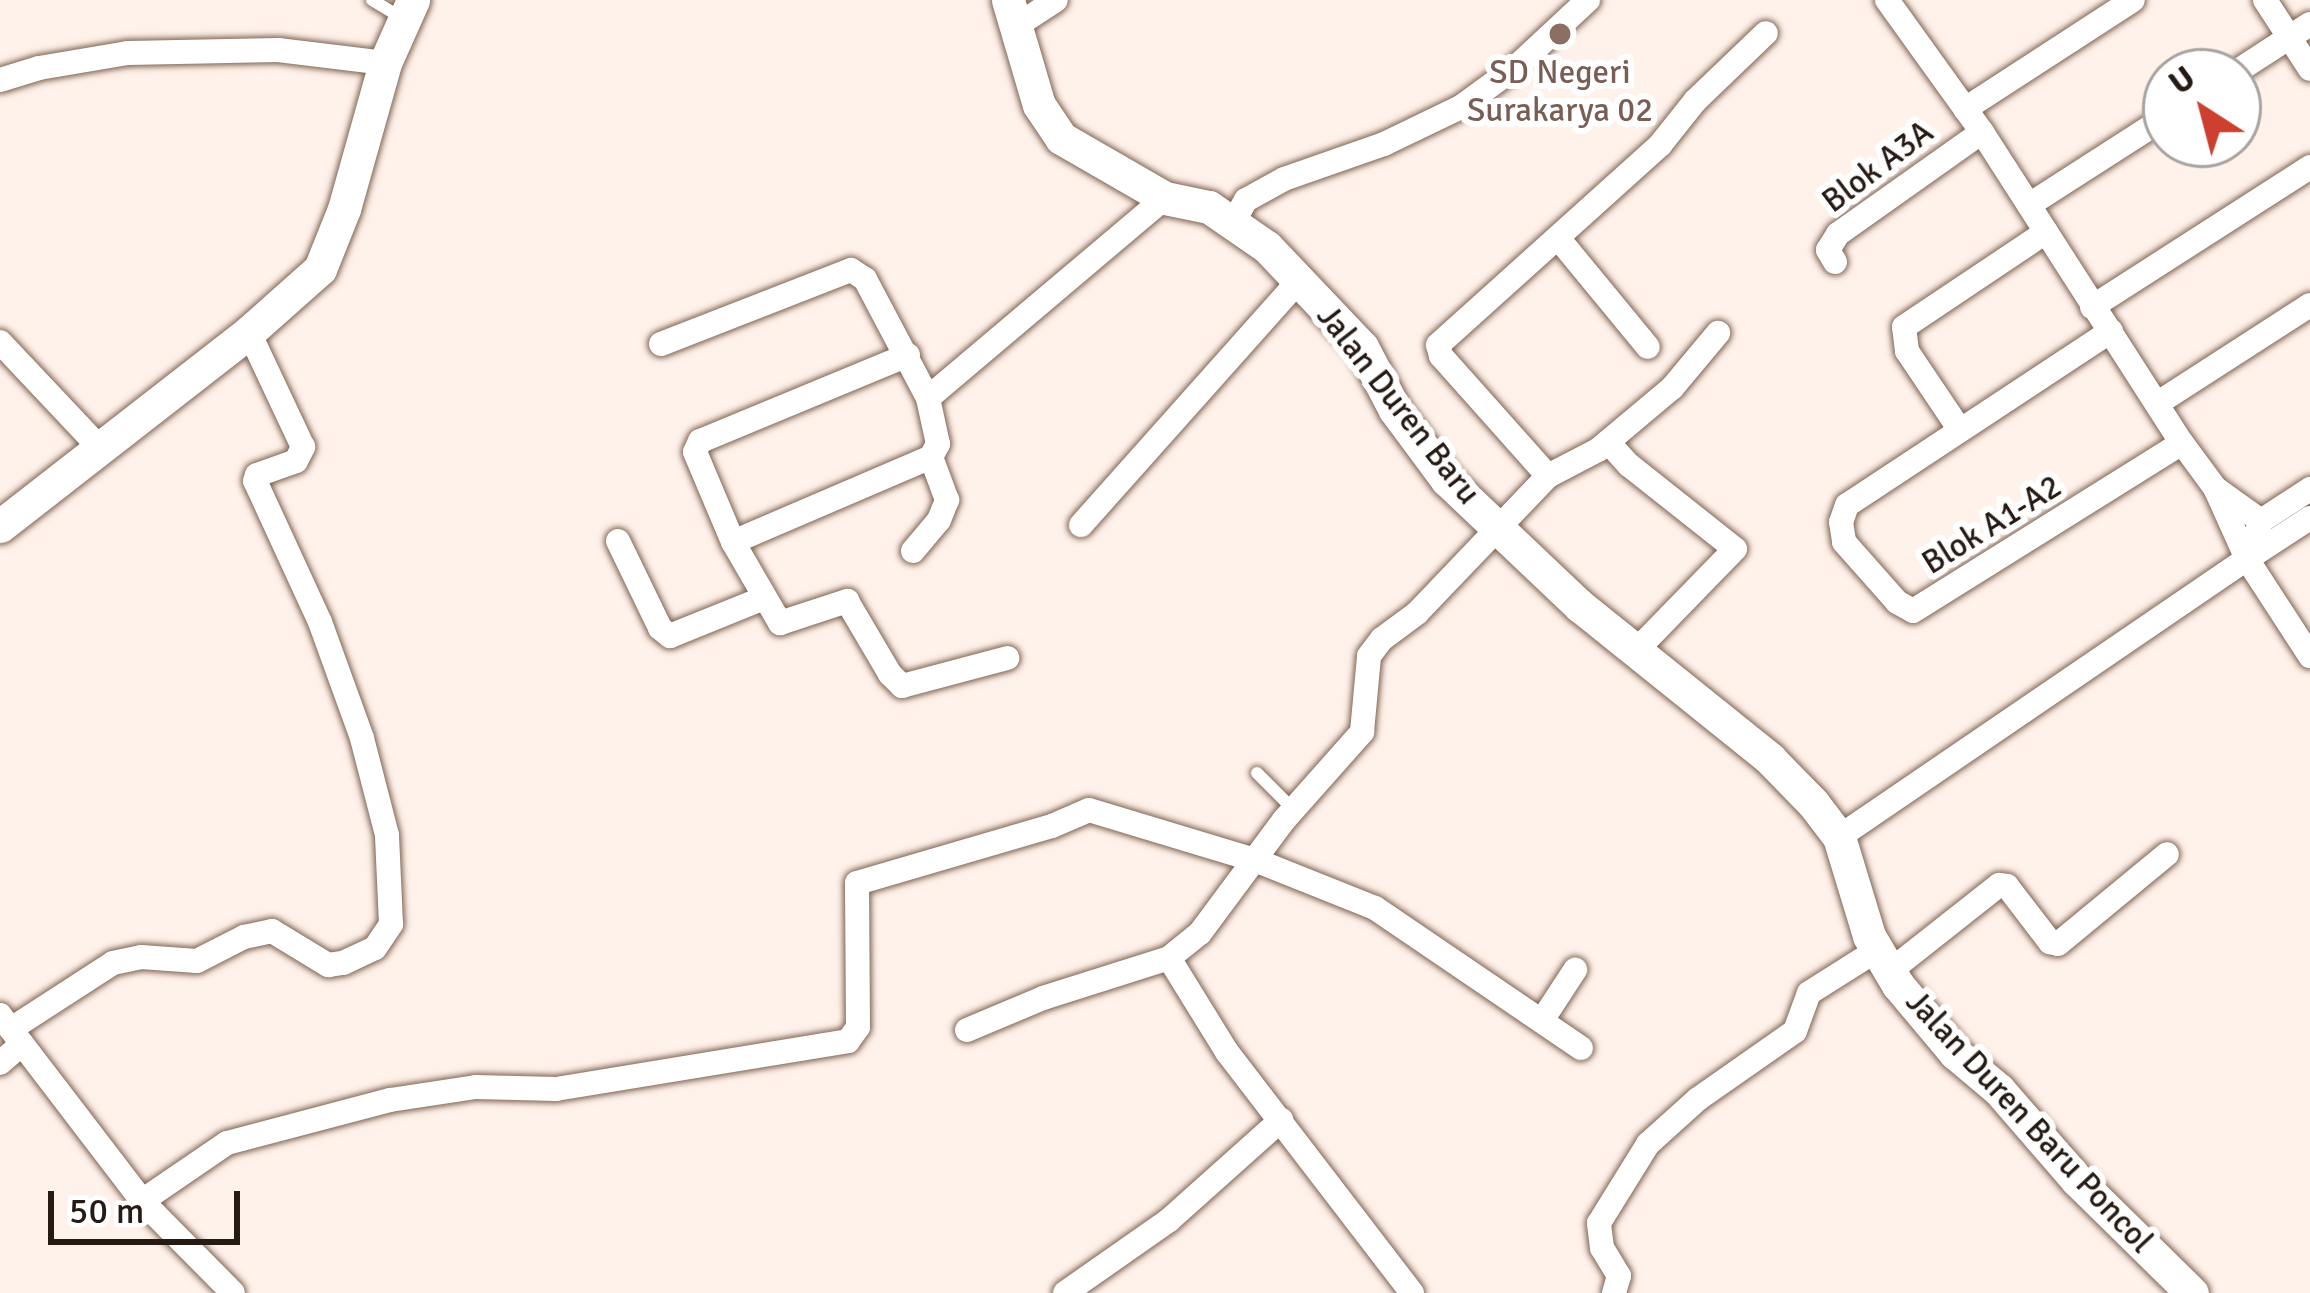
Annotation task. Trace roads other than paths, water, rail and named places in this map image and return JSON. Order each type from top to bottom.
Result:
[{"type":"street","points":[[1010,14],[1056,0]]},
{"type":"street","points":[[1233,223],[1246,200],[1284,178],[1384,144],[1461,107],[1516,66],[1588,0]]},
{"type":"street","points":[[1888,0],[1982,132],[2092,308],[2215,488],[2247,559],[2310,656]]},
{"type":"street","points":[[1965,109],[2133,0]]},
{"type":"street","points":[[2265,0],[2300,31],[2310,69]]},
{"type":"street","points":[[0,526],[249,332],[320,268],[344,209],[385,63],[408,9]]},
{"type":"street","name":"Jalan Duren Baru","points":[[1010,14],[1039,105],[1061,138],[1165,198],[1209,207],[1300,280],[1362,347],[1395,410],[1447,480],[1496,529]]},
{"type":"street","points":[[2262,55],[2300,31]]},
{"type":"street","points":[[1548,476],[1437,350],[1660,145],[1696,101],[1766,33]]},
{"type":"street","points":[[0,80],[39,68],[128,53],[278,50],[385,63]]},
{"type":"street","name":"Blok A3A","points":[[1835,262],[1828,250],[1838,234],[1982,132]]},
{"type":"street","points":[[2029,205],[2142,132]]},
{"type":"street","points":[[2092,308],[2310,166]]},
{"type":"street","points":[[928,398],[1165,198]]},
{"type":"street","points":[[1960,430],[1907,351],[1904,327],[2046,232]]},
{"type":"street","points":[[1558,238],[1648,347]]},
{"type":"street","points":[[661,344],[851,270],[866,279],[928,398],[938,443],[931,457],[734,542]]},
{"type":"street","points":[[1081,525],[1300,280]]},
{"type":"street","points":[[2158,403],[2310,305]]},
{"type":"street","name":"Blok A1-A2","points":[[2111,331],[1847,505],[1841,522],[1844,542],[1897,602],[1913,611],[2182,443]]},
{"type":"street","points":[[0,1063],[11,1030],[113,963],[141,957],[197,961],[244,937],[272,932],[328,965],[343,963],[375,949],[391,925],[387,835],[362,739],[320,622],[255,481],[303,456],[303,447],[249,332]]},
{"type":"street","points":[[967,1030],[1043,998],[1169,958],[1201,933],[1294,810],[1362,732],[1369,656],[1548,476],[1573,467],[1608,442],[1682,379],[1718,333]]},
{"type":"street","points":[[0,342],[98,446]]},
{"type":"street","points":[[908,355],[700,441],[695,452],[734,542],[776,619],[786,626],[847,601],[902,686],[1007,658]]},
{"type":"street","points":[[1608,442],[1629,465],[1735,549],[1634,653]]},
{"type":"street","points":[[914,551],[939,520],[947,500],[931,457]]},
{"type":"street","points":[[2215,488],[2261,521]]},
{"type":"street","points":[[2247,559],[2261,521],[2310,489]]},
{"type":"street","points":[[1839,837],[2310,518]]},
{"type":"street","name":"Jalan Duren Baru Poncol","points":[[1496,529],[1634,653],[1770,759],[1839,837],[1884,960],[1955,1053],[1999,1090],[2077,1180],[2192,1293]]},
{"type":"street","points":[[619,542],[660,628],[670,635],[764,598]]},
{"type":"street","points":[[142,1201],[226,1143],[390,1100],[476,1087],[556,1089],[848,1041],[859,1027],[857,883],[867,876],[1052,826],[1089,810],[1255,860],[1376,908],[1581,1048]]},
{"type":"street","points":[[1614,1293],[1619,1276],[1602,1248],[1599,1223],[1648,1144],[1698,1099],[1795,1030],[1809,993],[1884,960],[1999,885],[2007,886],[2050,942],[2057,944],[2168,854]]},
{"type":"street","points":[[1169,958],[1227,1052],[1412,1293]]},
{"type":"street","points":[[1543,1019],[1575,970]]},
{"type":"street","points":[[11,1030],[142,1201],[233,1293]]},
{"type":"street","points":[[1077,1290],[1168,1221],[1281,1120]]},
{"type":"lane","points":[[372,0],[408,9]]},
{"type":"lane","points":[[1257,773],[1294,810]]},
{"type":"place","name":"SD Negeri Surakarya 02","points":[[1560,34]]}]
